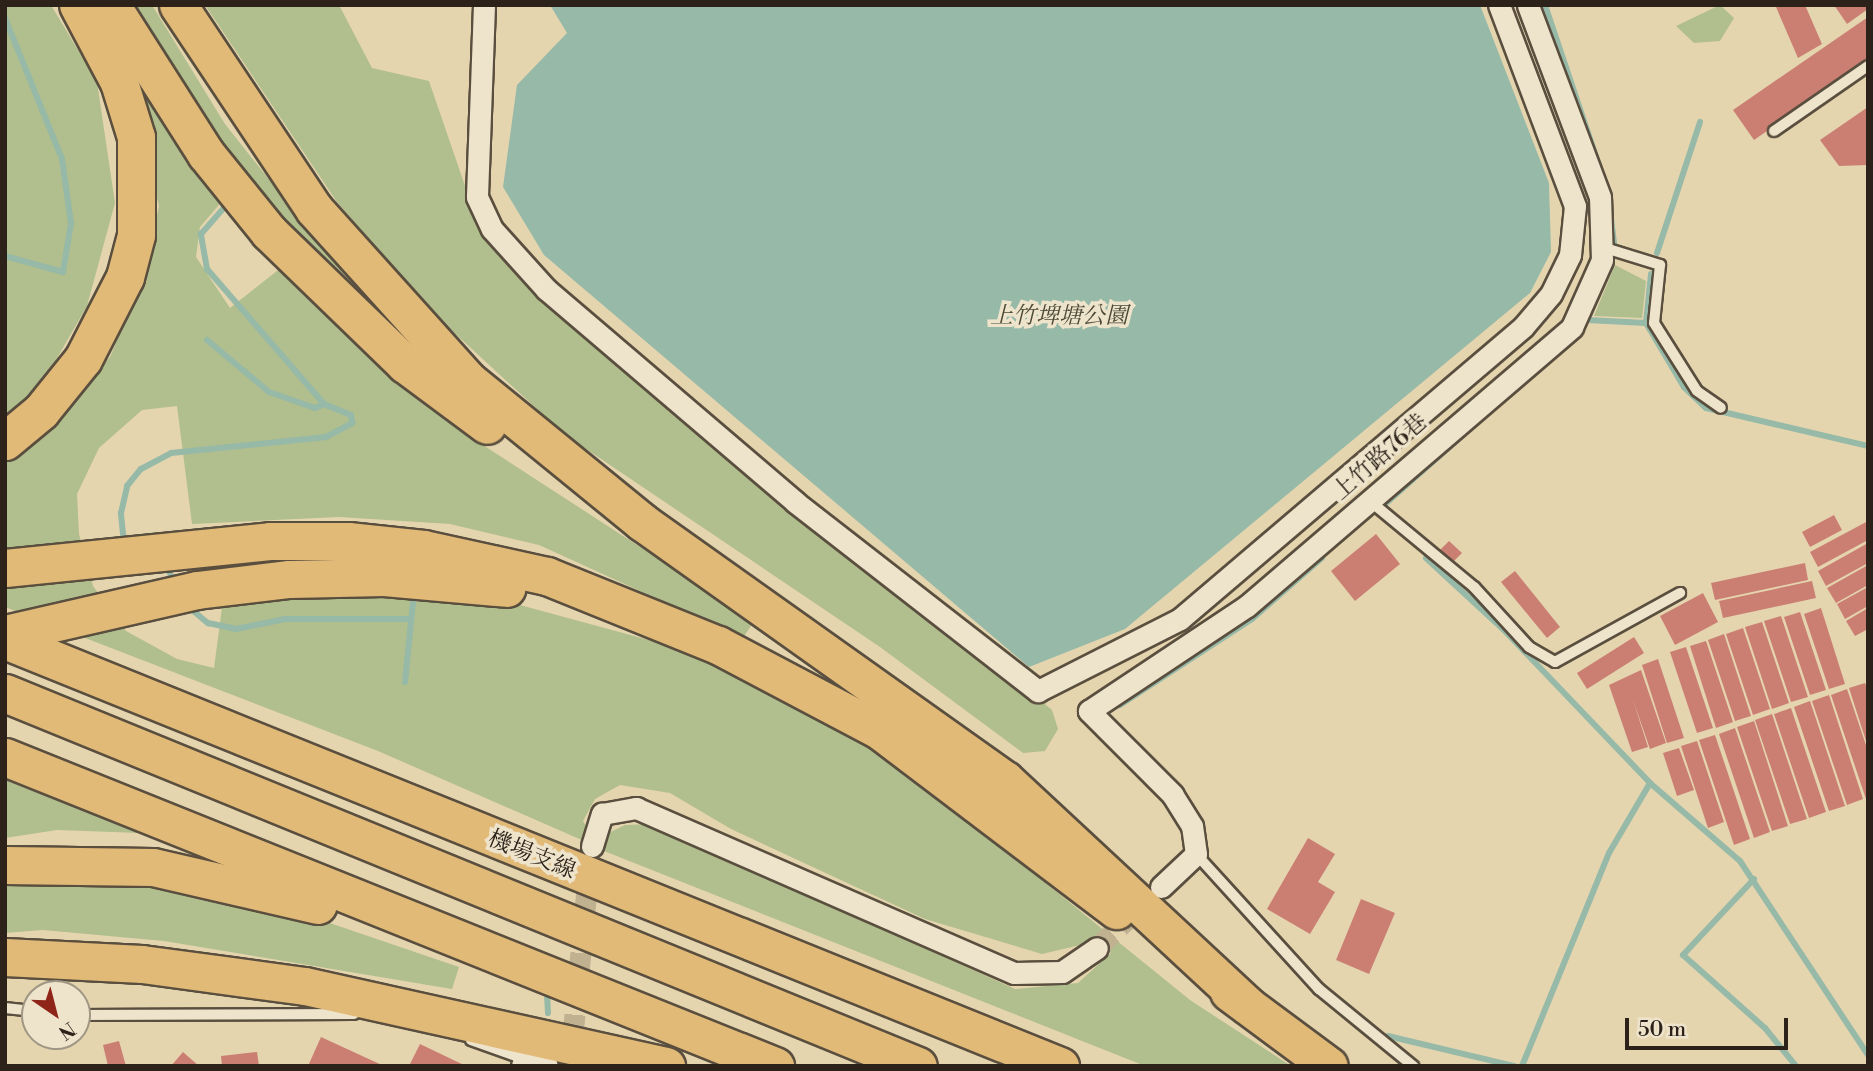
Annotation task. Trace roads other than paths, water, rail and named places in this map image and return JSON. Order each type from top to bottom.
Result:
[{"type":"highway","points":[[5,442],[41,411],[83,359],[125,277],[136,235],[136,137],[119,82],[78,5]]},
{"type":"highway","points":[[111,5],[206,154],[269,232],[405,364],[532,459],[642,522]]},
{"type":"highway","points":[[178,5],[314,209],[405,318],[506,414],[642,522],[1005,780],[1247,1005]]},
{"type":"highway","points":[[5,568],[184,548],[348,541],[424,549],[547,576],[652,617],[880,730],[1329,1066]]},
{"type":"highway","points":[[5,634],[197,590],[289,579],[464,582],[652,617]]},
{"type":"highway","name":"機場支線","points":[[5,640],[1060,1066]]},
{"type":"highway","points":[[5,693],[918,1066]]},
{"type":"highway","points":[[5,757],[775,1066]]},
{"type":"highway","points":[[5,865],[153,867],[224,879],[535,970]]},
{"type":"highway","points":[[5,957],[226,975],[474,1018],[666,1066]]},
{"type":"street","points":[[484,5],[477,197],[492,229],[546,289],[795,502],[1038,691],[1180,619],[1523,327],[1551,294],[1570,255],[1575,206],[1499,5]]},
{"type":"street","name":"上竹路76巷","points":[[1196,854],[1192,827],[1173,795],[1088,711],[1247,606],[1572,327],[1602,260],[1600,197],[1528,5]]},
{"type":"street","points":[[592,846],[602,814],[636,808],[1014,973],[1062,972],[1097,948]]},
{"type":"street","points":[[1161,887],[1196,854]]},
{"type":"street","points":[[523,1063],[547,1066]]},
{"type":"lane","points":[[1774,131],[1868,66]]},
{"type":"lane","points":[[1602,247],[1660,265],[1654,323],[1697,391],[1721,408]]},
{"type":"lane","points":[[1370,501],[1474,587],[1529,647],[1555,662],[1680,593]]},
{"type":"lane","name":"上竹路76巷","points":[[1196,854],[1319,989],[1413,1066]]},
{"type":"lane","points":[[91,1015],[312,1010],[363,1015]]},
{"type":"lane","points":[[375,1016],[413,1020],[523,1063]]},
{"type":"waterway","points":[[1545,5],[1605,183]]},
{"type":"waterway","points":[[5,18],[62,159],[71,223],[63,272],[5,256]]},
{"type":"waterway","points":[[1657,253],[1700,122]]},
{"type":"waterway","points":[[207,340],[269,392],[315,408],[324,404],[207,269],[201,234],[229,202]]},
{"type":"waterway","points":[[1610,210],[1614,243]]},
{"type":"waterway","points":[[1610,267],[1587,320],[1646,323]]},
{"type":"waterway","points":[[1651,274],[1646,323],[1684,387],[1706,408],[1868,446]]},
{"type":"waterway","points":[[1384,505],[1573,338]]},
{"type":"waterway","points":[[124,543],[121,513],[127,486],[141,469],[171,453],[326,437],[352,423],[351,415],[324,404]]},
{"type":"waterway","points":[[1120,705],[1252,619],[1322,558]]},
{"type":"waterway","points":[[1426,558],[1503,629],[1650,783],[1740,861],[1868,1055]]},
{"type":"waterway","points":[[166,564],[175,585]]},
{"type":"waterway","points":[[405,682],[414,592]]},
{"type":"waterway","points":[[185,604],[208,623],[236,629],[285,619],[411,619]]},
{"type":"waterway","points":[[1522,1066],[1609,853],[1650,783]]},
{"type":"waterway","points":[[1754,879],[1683,955],[1765,1028],[1796,1066]]},
{"type":"waterway","points":[[547,994],[548,1013]]},
{"type":"waterway","points":[[1388,1036],[1514,1066]]},
{"type":"tunnel","points":[[570,1066],[589,869]]},
{"type":"tunnel","points":[[1097,948],[1139,908]]},
{"type":"park label","name":"上竹埤塘公園","points":[[1059,316]]}]
